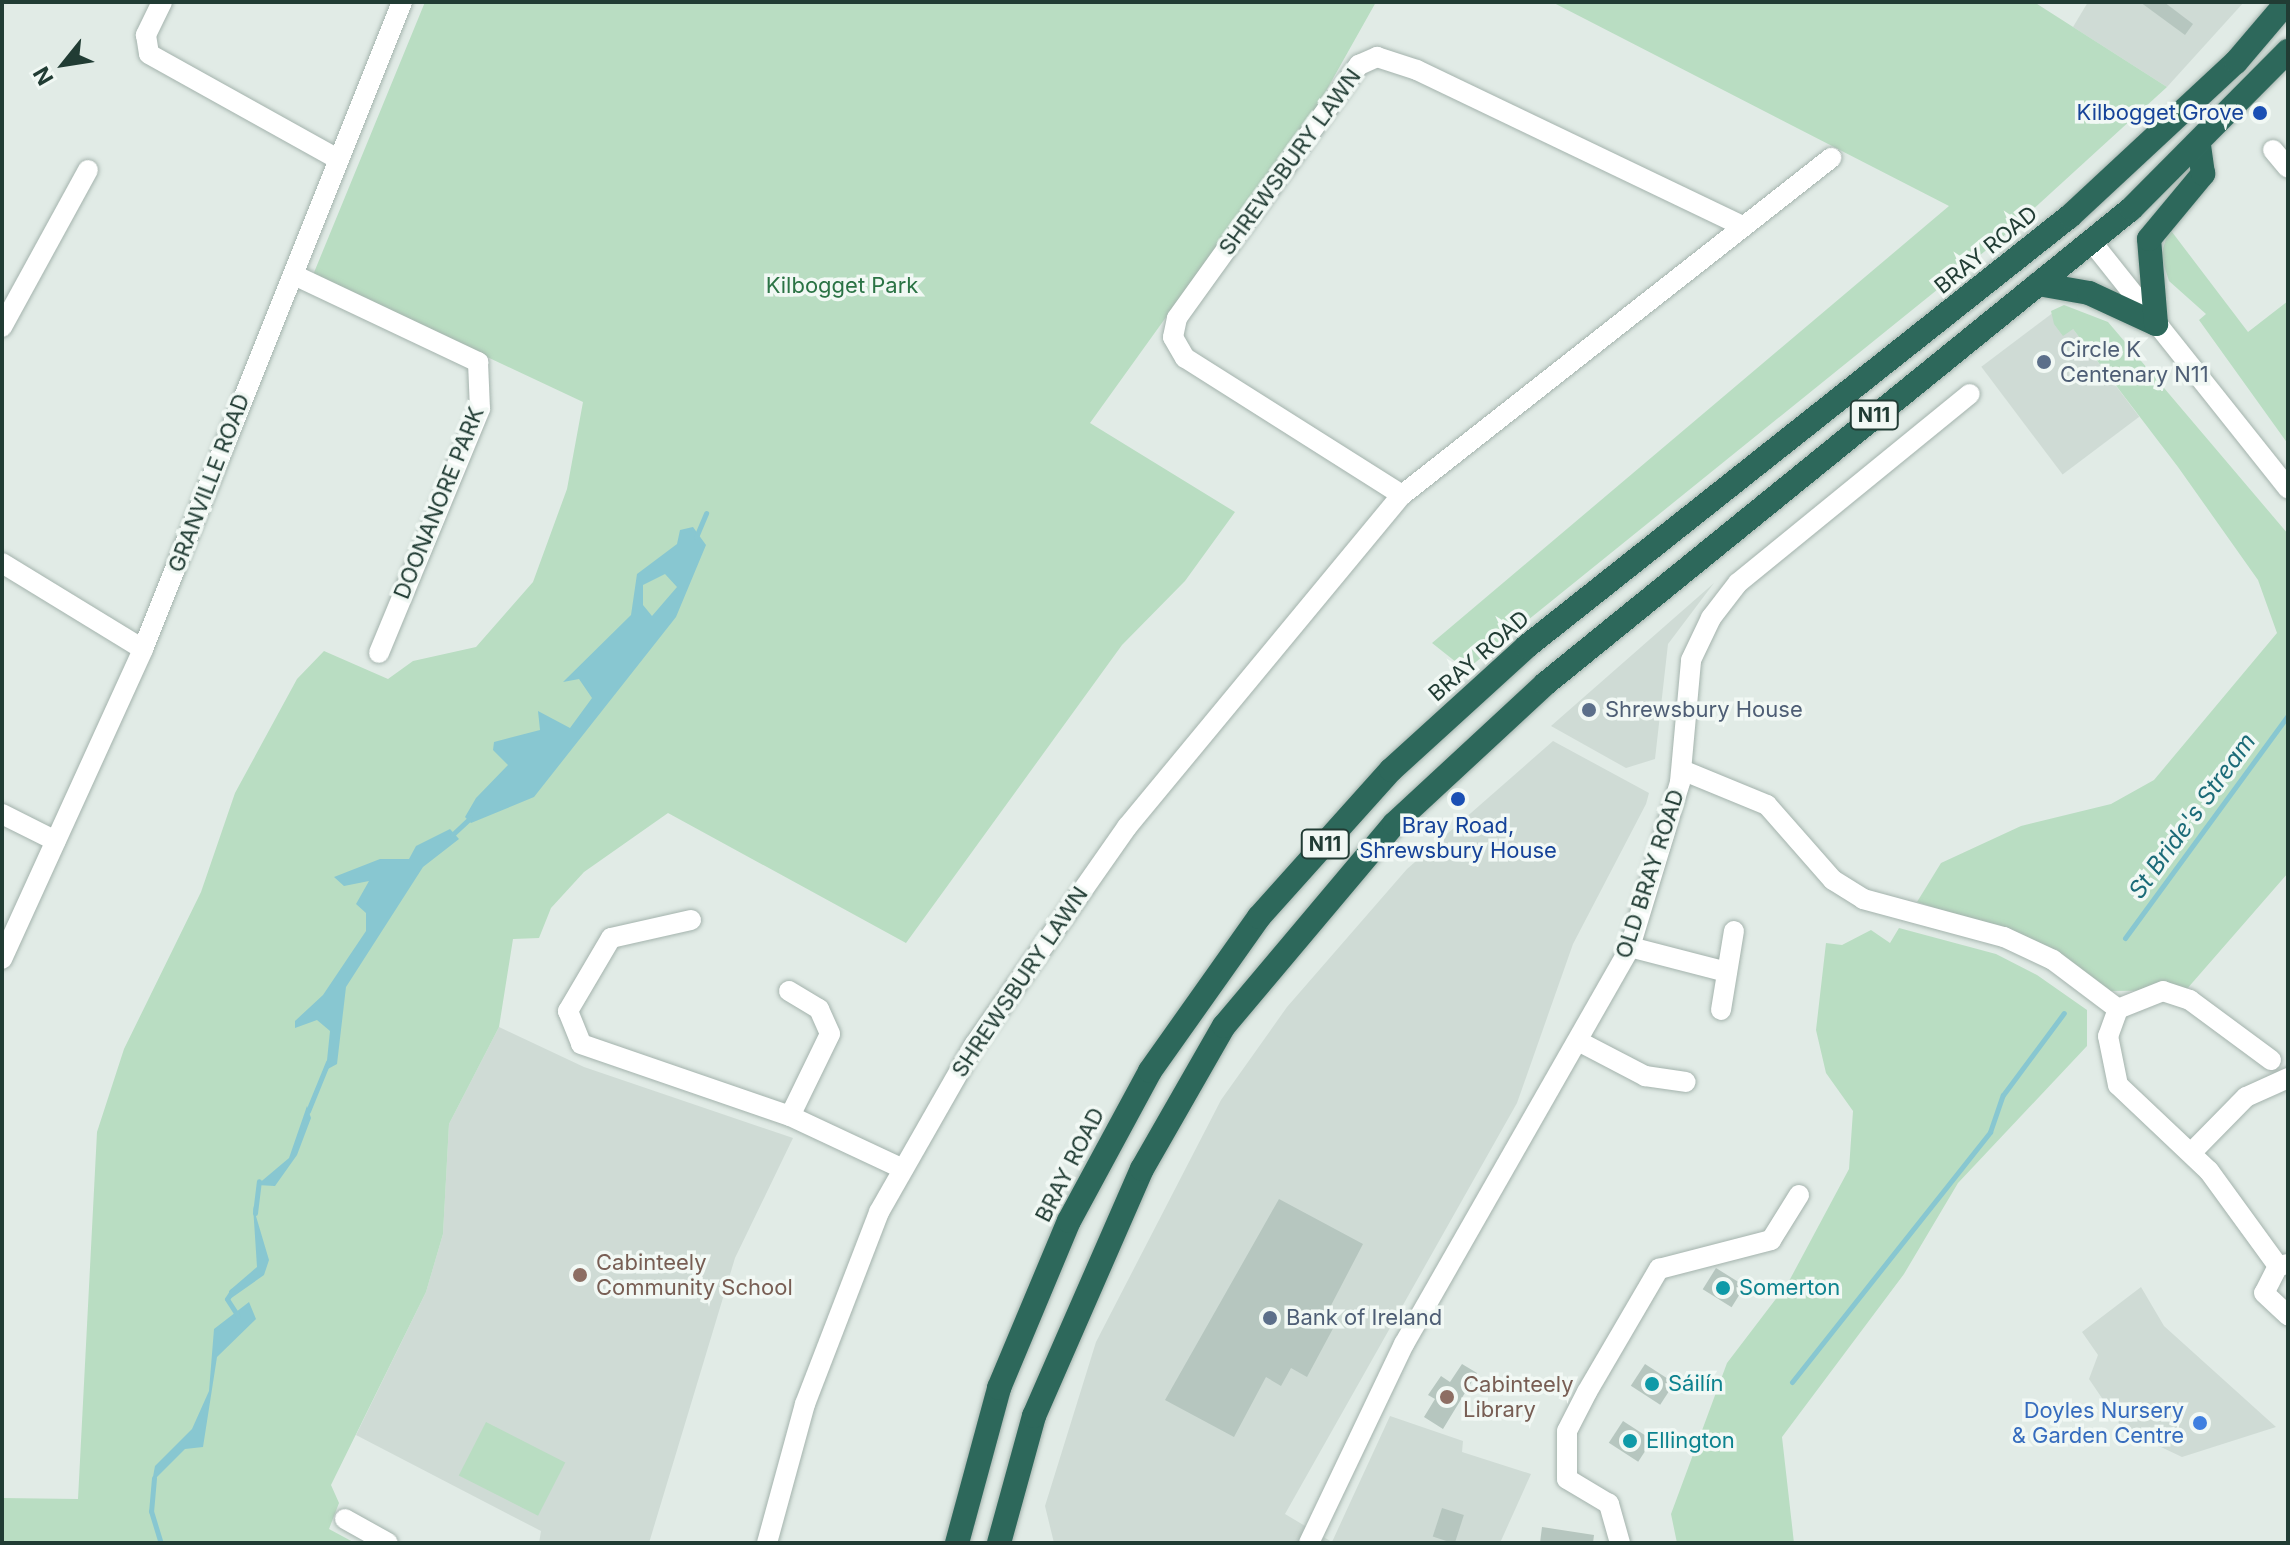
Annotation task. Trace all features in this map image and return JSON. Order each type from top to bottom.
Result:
[{"type":"highway","name":"BRAY ROAD","points":[[957,1543],[999,1388],[1069,1221],[1150,1071],[1259,917],[1391,770],[1526,647],[2070,216],[2141,152],[2287,2]]},
{"type":"highway","name":"N11","points":[[1001,1540],[1034,1416],[1142,1169],[1224,1026],[1394,824],[1545,684],[2092,242],[2165,179],[2288,51]]},
{"type":"highway","points":[[2038,284],[2089,293],[2156,324],[2149,239],[2203,174],[2199,147]]},
{"type":"highway","points":[[2141,152],[2165,179]]},
{"type":"highway","points":[[2070,216],[2092,242]]},
{"type":"street","points":[[162,2],[146,35],[149,54],[338,159]]},
{"type":"street","name":"GRANVILLE ROAD","points":[[2,959],[143,649],[402,2]]},
{"type":"street","name":"SHREWSBURY LAWN","points":[[1402,495],[1185,358],[1173,337],[1177,318],[1359,65],[1377,57],[1417,70],[1741,225]]},
{"type":"street","points":[[2273,150],[2288,168]]},
{"type":"street","name":"SHREWSBURY LAWN","points":[[767,1543],[805,1404],[903,1169],[975,1044],[1127,827],[1402,495],[1741,225],[1831,158]]},
{"type":"street","points":[[2,327],[88,170]]},
{"type":"street","points":[[2092,242],[2288,488]]},
{"type":"street","name":"DOONANORE PARK","points":[[294,275],[478,362],[480,409],[379,653]]},
{"type":"street","name":"OLD BRAY ROAD","points":[[1309,1543],[1404,1344],[1630,947],[1682,770],[1691,660],[1711,618],[1738,583],[1970,394]]},
{"type":"street","points":[[2,563],[143,649]]},
{"type":"street","points":[[1682,770],[1767,805],[1833,880],[1863,899],[2004,937],[2053,960],[2118,1009]]},
{"type":"street","points":[[2,814],[56,841]]},
{"type":"street","points":[[691,920],[611,938],[568,1011],[581,1044],[790,1116],[903,1169]]},
{"type":"street","points":[[1721,1010],[1734,931]]},
{"type":"street","points":[[1630,947],[1727,972]]},
{"type":"street","points":[[789,991],[819,1009],[830,1034],[790,1116]]},
{"type":"street","points":[[2118,1009],[2163,991],[2190,1000],[2271,1060]]},
{"type":"street","points":[[2118,1009],[2108,1061],[2118,1085],[2192,1152],[2283,1265],[2264,1293],[2288,1315]]},
{"type":"street","points":[[1578,1041],[1645,1076],[1686,1082]]},
{"type":"street","points":[[2192,1152],[2246,1097],[2288,1078]]},
{"type":"street","points":[[1620,1543],[1609,1504],[1567,1479],[1567,1431],[1587,1392],[1659,1269],[1771,1240],[1799,1195]]},
{"type":"street","points":[[345,1519],[388,1543]]},
{"type":"shaded area","points":[[2088,2],[2244,2],[2167,87],[2073,27]]},
{"type":"shaded area","points":[[2058,309],[2139,417],[2063,475],[1981,367]]},
{"type":"shaded area","points":[[1714,583],[1668,644],[1655,759],[1626,768],[1551,726]]},
{"type":"shaded area","points":[[1553,741],[1649,793],[1646,804],[1573,944],[1517,1103],[1285,1514],[1332,1542],[1390,1416],[1463,1441],[1462,1452],[1531,1474],[1500,1543],[1054,1543],[1045,1506],[1096,1342],[1221,1100],[1287,1007],[1407,869]]},
{"type":"shaded area","name":"Cabinteely Community School","points":[[499,1027],[584,1067],[793,1138],[735,1258],[649,1543],[539,1543],[541,1531],[356,1435],[426,1292],[443,1234],[449,1124]]},
{"type":"shaded area","points":[[2141,1287],[2164,1326],[2276,1427],[2182,1457],[2123,1429],[2089,1379],[2098,1355],[2082,1332]]},
{"type":"green space","name":"Kilbogget Park","points":[[425,2],[1376,2],[1317,107],[1090,423],[1235,512],[1185,581],[1122,645],[906,943],[668,813],[584,872],[551,908],[539,938],[513,939],[499,1027],[449,1124],[443,1234],[426,1292],[331,1485],[339,1503],[329,1529],[355,1543],[2,1543],[2,1498],[78,1499],[97,1132],[124,1049],[201,892],[235,793],[297,679],[324,651],[388,679],[413,661],[476,647],[533,582],[567,489],[583,402],[313,275]]},
{"type":"green space","points":[[1552,2],[2034,2],[2167,87],[2005,235],[1466,670],[1432,643],[1949,206]]},
{"type":"green space","points":[[2169,228],[2248,332],[2288,301],[2288,444],[2199,320],[2206,314],[2169,281],[2161,256]]},
{"type":"green space","points":[[2064,305],[2108,322],[2288,534],[2288,873],[2186,990],[2110,991],[2040,943],[1917,902],[1941,863],[2021,826],[2111,804],[2154,780],[2277,633],[2258,580],[2178,467],[2073,329],[2063,336],[2054,324],[2051,311]]},
{"type":"green space","points":[[1899,928],[1996,954],[2037,975],[2087,1010],[2087,1046],[1958,1183],[1904,1274],[1782,1437],[1794,1543],[1677,1543],[1671,1514],[1727,1363],[1788,1283],[1849,1169],[1853,1111],[1826,1073],[1816,1030],[1826,943],[1842,945],[1871,930],[1890,943]]},
{"type":"green space","points":[[486,1422],[565,1462],[538,1516],[459,1475]]},
{"type":"water","points":[[693,527],[706,545],[676,617],[534,797],[471,823],[465,817],[476,798],[508,765],[493,750],[494,742],[540,730],[538,711],[570,728],[592,698],[579,679],[563,682],[631,615],[637,574],[677,544],[680,530]],"holes":[[[665,574],[677,587],[652,616],[643,605],[643,585]]]},
{"type":"water","points":[[450,829],[459,839],[423,867],[346,987],[337,1064],[326,1070],[330,1031],[317,1020],[295,1028],[295,1021],[323,995],[366,931],[366,913],[356,904],[369,881],[344,886],[334,877],[380,859],[409,859],[416,846]]},
{"type":"water","points":[[307,1106],[311,1118],[297,1155],[275,1186],[257,1185],[289,1158]]},
{"type":"water","points":[[253,1206],[269,1260],[264,1275],[230,1299],[229,1291],[257,1267]]},
{"type":"water","points":[[249,1302],[256,1319],[217,1357],[203,1447],[185,1449],[152,1482],[155,1466],[192,1429],[209,1391],[214,1329]]},
{"type":"building","points":[[2140,2],[2164,2],[2193,24],[2185,35]]},
{"type":"building","name":"Bank of Ireland","points":[[1279,1199],[1363,1244],[1326,1315],[1337,1321],[1307,1377],[1291,1368],[1281,1386],[1266,1377],[1234,1437],[1165,1400]]},
{"type":"building","name":"Somerton","points":[[1716,1268],[1745,1286],[1732,1307],[1703,1289]]},
{"type":"building","name":"Cabinteely Library","points":[[1462,1364],[1477,1373],[1443,1429],[1424,1417],[1435,1399],[1428,1395],[1441,1376],[1450,1382]]},
{"type":"building","name":"Sáilín","points":[[1645,1364],[1674,1383],[1660,1405],[1631,1386]]},
{"type":"building","name":"Ellington","points":[[1623,1421],[1652,1440],[1638,1462],[1609,1443]]},
{"type":"building","points":[[1442,1508],[1464,1515],[1455,1543],[1433,1537]]},
{"type":"building","points":[[1542,1527],[1594,1535],[1593,1543],[1540,1543]]},
{"type":"waterway","points":[[696,537],[706,513]]},
{"type":"waterway","name":"St Bride's Stream","points":[[2125,938],[2288,715]]},
{"type":"waterway","points":[[452,835],[470,818]]},
{"type":"waterway","name":"St Bride's Stream","points":[[1792,1382],[1990,1132],[2003,1095],[2064,1013]]},
{"type":"waterway","points":[[308,1111],[328,1062]]},
{"type":"waterway","points":[[255,1213],[259,1181]]},
{"type":"waterway","points":[[232,1291],[227,1299],[238,1316]]},
{"type":"waterway","points":[[154,1478],[151,1511],[161,1543]]},
{"type":"place","name":"Kilbogget Grove","points":[[2260,113]]},
{"type":"place","name":"Circle K Centenary N11","points":[[2044,362]]},
{"type":"place","name":"Shrewsbury House","points":[[1589,710]]},
{"type":"place","name":"Bray Road, Shrewsbury House","points":[[1458,799]]},
{"type":"place","name":"Cabinteely Community School","points":[[580,1275]]},
{"type":"place","name":"Somerton","points":[[1723,1288]]},
{"type":"place","name":"Bank of Ireland","points":[[1270,1318]]},
{"type":"place","name":"Sáilín","points":[[1652,1384]]},
{"type":"place","name":"Cabinteely Library","points":[[1447,1397]]},
{"type":"place","name":"Doyles Nursery & Garden Centre","points":[[2200,1423]]},
{"type":"place","name":"Ellington","points":[[1630,1441]]}]
